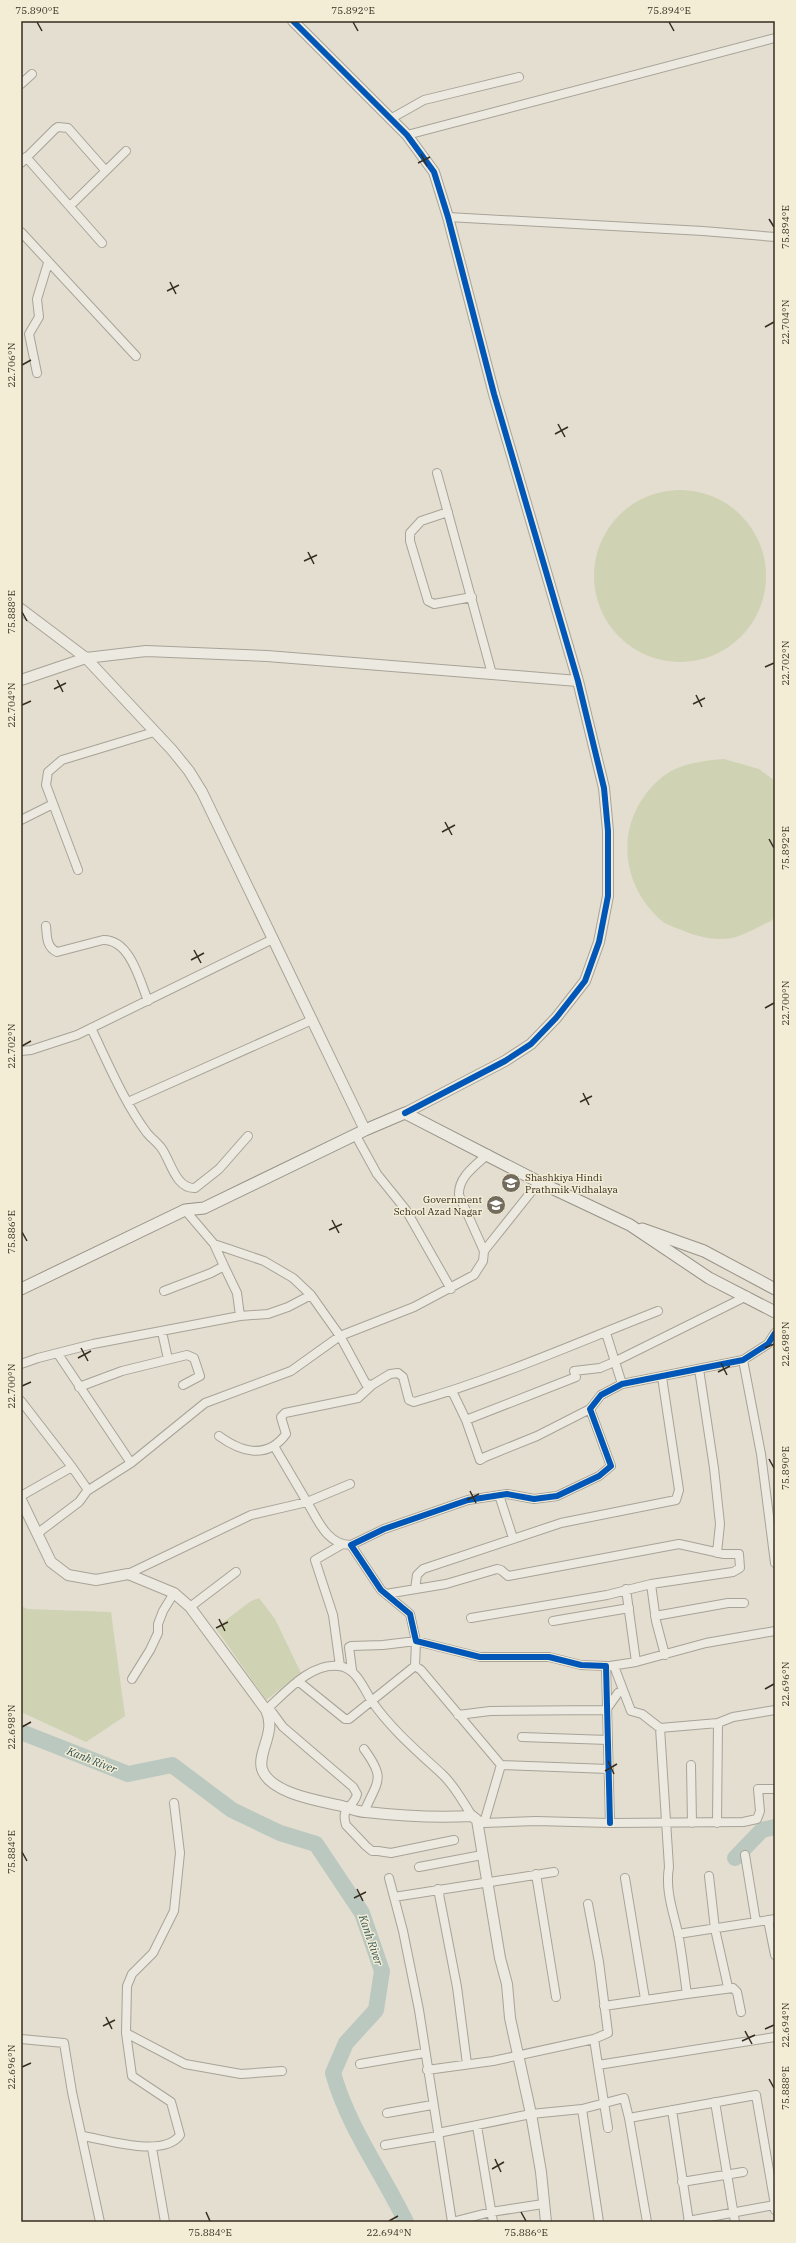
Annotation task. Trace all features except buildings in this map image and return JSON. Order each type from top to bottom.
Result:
[{"type":"main road","points":[[21,1289],[185,1210],[204,1208],[360,1132],[405,1113],[488,1154],[539,1182],[630,1225],[704,1251],[775,1289]]},
{"type":"main road","points":[[630,1225],[708,1278],[775,1312]]},
{"type":"street","points":[[293,21],[392,118],[407,135],[434,172],[448,216],[494,394],[578,681],[604,788],[608,831],[608,896],[600,942],[585,981],[556,1018],[531,1044],[506,1061],[405,1113]]},
{"type":"street","points":[[407,135],[775,38]]},
{"type":"street","points":[[21,84],[32,74]]},
{"type":"street","points":[[392,118],[424,100],[519,77]]},
{"type":"street","points":[[102,243],[70,206],[24,160],[55,129],[62,127],[68,128],[105,170]]},
{"type":"street","points":[[70,206],[126,151]]},
{"type":"street","points":[[448,216],[703,231],[775,237]]},
{"type":"street","points":[[21,232],[48,263],[136,356]]},
{"type":"street","points":[[38,373],[29,334],[39,317],[36,299],[48,263]]},
{"type":"street","points":[[437,473],[492,674]]},
{"type":"street","points":[[448,512],[421,521],[410,533],[410,541],[428,601],[434,604],[472,597]]},
{"type":"street","points":[[21,609],[86,658],[189,771],[202,792],[312,1020],[377,1174],[406,1210],[451,1289]]},
{"type":"street","points":[[21,680],[86,658],[146,651],[267,656],[578,681]]},
{"type":"street","points":[[78,870],[46,785],[46,777],[53,766],[62,760],[154,732]]},
{"type":"street","points":[[21,820],[53,804]]},
{"type":"street","points":[[46,926],[48,943],[52,949],[57,952],[103,940],[110,940],[117,944],[125,952],[132,963],[148,1001]]},
{"type":"street","points":[[21,1050],[31,1050],[91,1028],[273,939]]},
{"type":"street","points":[[128,1102],[312,1020]]},
{"type":"street","points":[[91,1028],[128,1102],[148,1133],[164,1151],[180,1182],[189,1189],[195,1188],[220,1169],[248,1136]]},
{"type":"street","points":[[38,1533],[79,1502],[88,1490],[131,1463],[205,1403],[291,1371],[340,1336],[414,1307],[451,1289],[474,1275],[483,1261],[484,1251],[459,1195],[459,1187],[462,1180],[488,1154]]},
{"type":"street","points":[[484,1251],[539,1182]]},
{"type":"street","points":[[185,1210],[214,1244],[237,1293],[240,1316]]},
{"type":"street","points":[[214,1244],[246,1254],[278,1268],[311,1295],[340,1336],[362,1380],[372,1385]]},
{"type":"street","points":[[164,1291],[211,1273],[224,1266]]},
{"type":"street","points":[[21,1364],[38,1358],[93,1344],[240,1316],[268,1314],[288,1307],[311,1295]]},
{"type":"street","points":[[466,1420],[576,1377],[574,1371],[600,1368],[614,1362],[746,1296]]},
{"type":"street","points":[[219,1436],[233,1446],[248,1450],[254,1451],[274,1446],[286,1434],[281,1417],[285,1413],[358,1398],[372,1385],[390,1374],[398,1373],[402,1377],[411,1402],[452,1391],[606,1333],[658,1311]]},
{"type":"street","points":[[162,1332],[168,1359]]},
{"type":"street","points":[[606,1333],[622,1384]]},
{"type":"street","points":[[452,1391],[466,1420],[480,1460],[485,1456],[549,1431],[590,1409],[601,1395],[622,1384],[743,1360],[768,1344],[775,1333]]},
{"type":"street","points":[[58,1354],[131,1463]]},
{"type":"street","points":[[79,1387],[122,1371],[187,1355],[194,1358],[200,1376],[183,1385]]},
{"type":"street","points":[[743,1360],[761,1454],[775,1563]]},
{"type":"street","points":[[699,1369],[714,1468],[720,1524],[717,1553]]},
{"type":"street","points":[[415,1589],[417,1576],[423,1569],[513,1538],[560,1523],[676,1500],[679,1490],[662,1377]]},
{"type":"street","points":[[21,1401],[88,1490]]},
{"type":"street","points":[[274,1446],[330,1539],[341,1545],[351,1545],[391,1526],[468,1500],[507,1494],[534,1499],[557,1496],[609,1469],[611,1466],[590,1409]]},
{"type":"street","points":[[21,1496],[72,1467]]},
{"type":"street","points":[[21,1500],[51,1562],[68,1575],[96,1580],[128,1574],[251,1516],[307,1502],[350,1484]]},
{"type":"street","points":[[499,1495],[513,1538]]},
{"type":"street","points":[[386,1594],[446,1584],[497,1570],[501,1570],[508,1576],[679,1544],[717,1553],[739,1554],[740,1568],[733,1572],[651,1584],[626,1589],[607,1595],[471,1618]]},
{"type":"street","points":[[340,1666],[333,1615],[316,1560],[341,1545]]},
{"type":"street","points":[[298,1681],[336,1709],[345,1719],[349,1719],[415,1666],[416,1640],[410,1614],[381,1590],[351,1545]]},
{"type":"street","points":[[190,1607],[236,1572]]},
{"type":"street","points":[[128,1574],[174,1593],[190,1607],[283,1728],[349,1782],[357,1794],[354,1801],[347,1807],[344,1816],[346,1825],[372,1851],[391,1853],[454,1840]]},
{"type":"street","points":[[651,1584],[655,1616],[665,1655]]},
{"type":"street","points":[[626,1589],[636,1662]]},
{"type":"street","points":[[132,1679],[150,1650],[158,1633],[158,1624],[163,1611],[174,1593]]},
{"type":"street","points":[[655,1616],[744,1602]]},
{"type":"street","points":[[553,1621],[629,1608]]},
{"type":"street","points":[[478,1820],[443,1774],[410,1745],[372,1702],[352,1670],[349,1647],[384,1645],[416,1640],[480,1657],[549,1657],[581,1665],[610,1666],[636,1662],[706,1644],[775,1631]]},
{"type":"street","points":[[267,1709],[298,1681],[317,1670],[340,1666],[352,1670]]},
{"type":"street","points":[[415,1666],[421,1670],[501,1765],[609,1769]]},
{"type":"street","points":[[610,1666],[623,1691],[631,1711],[642,1714],[660,1728],[718,1723],[733,1717],[775,1710]]},
{"type":"street","points":[[610,1666],[606,1710],[610,1823]]},
{"type":"street","points":[[606,1710],[618,1693],[623,1691]]},
{"type":"street","points":[[267,1709],[270,1717],[269,1732],[262,1762],[262,1769],[271,1782],[304,1798],[364,1812],[478,1820],[610,1823],[736,1823],[757,1819],[760,1811],[758,1789],[775,1789]]},
{"type":"street","points":[[458,1715],[490,1711],[606,1710]]},
{"type":"street","points":[[717,1823],[718,1723]]},
{"type":"street","points":[[660,1728],[670,1867],[667,1879],[678,1934],[687,1994]]},
{"type":"street","points":[[522,1737],[608,1740]]},
{"type":"street","points":[[364,1749],[376,1766],[379,1774],[364,1812]]},
{"type":"street","points":[[501,1765],[478,1820],[482,1855],[489,1881],[500,1958],[507,1984],[510,2018],[531,2114],[541,2172],[546,2222]]},
{"type":"street","points":[[691,1765],[692,1823]]},
{"type":"street","points":[[83,2136],[152,2148],[177,2140],[180,2135],[171,2102],[132,2076],[126,2033],[127,1986],[132,1974],[153,1953],[174,1912],[180,1853],[174,1802]]},
{"type":"street","points":[[419,1867],[482,1855]]},
{"type":"street","points":[[745,1855],[756,1922]]},
{"type":"street","points":[[394,1897],[554,1872]]},
{"type":"street","points":[[536,1874],[556,1997]]},
{"type":"street","points":[[709,1876],[715,1929],[728,1987]]},
{"type":"street","points":[[389,1878],[403,1931],[419,2010],[424,2053],[452,2222],[491,2212],[543,2204]]},
{"type":"street","points":[[626,1878],[645,1999]]},
{"type":"street","points":[[438,1889],[457,1987],[466,2064]]},
{"type":"street","points":[[427,2070],[518,2055],[594,2039],[608,2033],[599,1962],[588,1904]]},
{"type":"street","points":[[678,1934],[772,1920],[775,1955]]},
{"type":"street","points":[[604,2006],[728,1987],[737,1992],[741,2012]]},
{"type":"street","points":[[126,2033],[185,2064],[241,2074],[282,2071]]},
{"type":"street","points":[[598,2065],[775,2037]]},
{"type":"street","points":[[21,2039],[64,2043],[72,2092],[83,2136],[100,2222]]},
{"type":"street","points":[[594,2039],[608,2128]]},
{"type":"street","points":[[360,2064],[424,2053]]},
{"type":"street","points":[[629,2118],[672,2110],[715,2102],[756,2095],[775,2207],[733,2212],[688,2222],[672,2110]]},
{"type":"street","points":[[385,2145],[438,2135],[531,2114],[582,2109],[624,2098],[629,2118],[647,2222]]},
{"type":"street","points":[[715,2102],[735,2222]]},
{"type":"street","points":[[387,2113],[432,2104]]},
{"type":"street","points":[[582,2109],[599,2222]]},
{"type":"street","points":[[477,2126],[493,2222]]},
{"type":"street","points":[[152,2148],[165,2222]]},
{"type":"street","points":[[682,2182],[728,2176],[743,2172]]},
{"type":"green space","points":[[672,490],[688,490],[721,500],[741,515],[756,535],[764,559],[766,576],[764,593],[756,617],[741,637],[721,652],[705,658],[688,662],[672,662],[639,652],[619,637],[614,631],[604,617],[598,601],[594,584],[594,568],[604,535],[619,515],[625,510],[639,500],[655,494]]},
{"type":"green space","points":[[724,759],[759,769],[775,781],[775,917],[771,921],[742,935],[720,939],[695,935],[664,923],[647,905],[636,888],[630,869],[627,850],[629,830],[635,811],[646,794],[661,778],[683,766],[699,762]]},
{"type":"green space","points":[[259,1598],[275,1619],[301,1673],[266,1700],[217,1630],[218,1626],[251,1601]]},
{"type":"green space","points":[[21,1606],[28,1609],[111,1612],[125,1716],[86,1742],[21,1712]]},
{"type":"waterway","name":"Kanh River","points":[[21,1732],[128,1774],[172,1765],[232,1810],[280,1833],[316,1844],[362,1913],[382,1971],[376,2010],[346,2043],[333,2073],[339,2093],[356,2131],[397,2203],[406,2222]]},
{"type":"waterway","points":[[735,1858],[762,1830],[775,1827]]},
{"type":"cycle path","points":[[293,21],[407,135],[434,172],[448,217],[494,394],[578,681],[604,788],[608,831],[608,896],[599,942],[585,981],[556,1018],[531,1044],[505,1061],[405,1113]]},
{"type":"cycle path","points":[[610,1823],[606,1666],[581,1665],[549,1657],[480,1657],[416,1641],[410,1614],[381,1590],[351,1545],[384,1529],[468,1500],[507,1494],[534,1499],[557,1496],[599,1476],[611,1466],[590,1409],[601,1395],[622,1384],[743,1360],[768,1344],[775,1333]]},
{"type":"place","name":"Shashkiya Hindi Prathmik Vidhalaya","points":[[511,1183]]},
{"type":"place","name":"Government School Azad Nagar","points":[[496,1205]]}]
